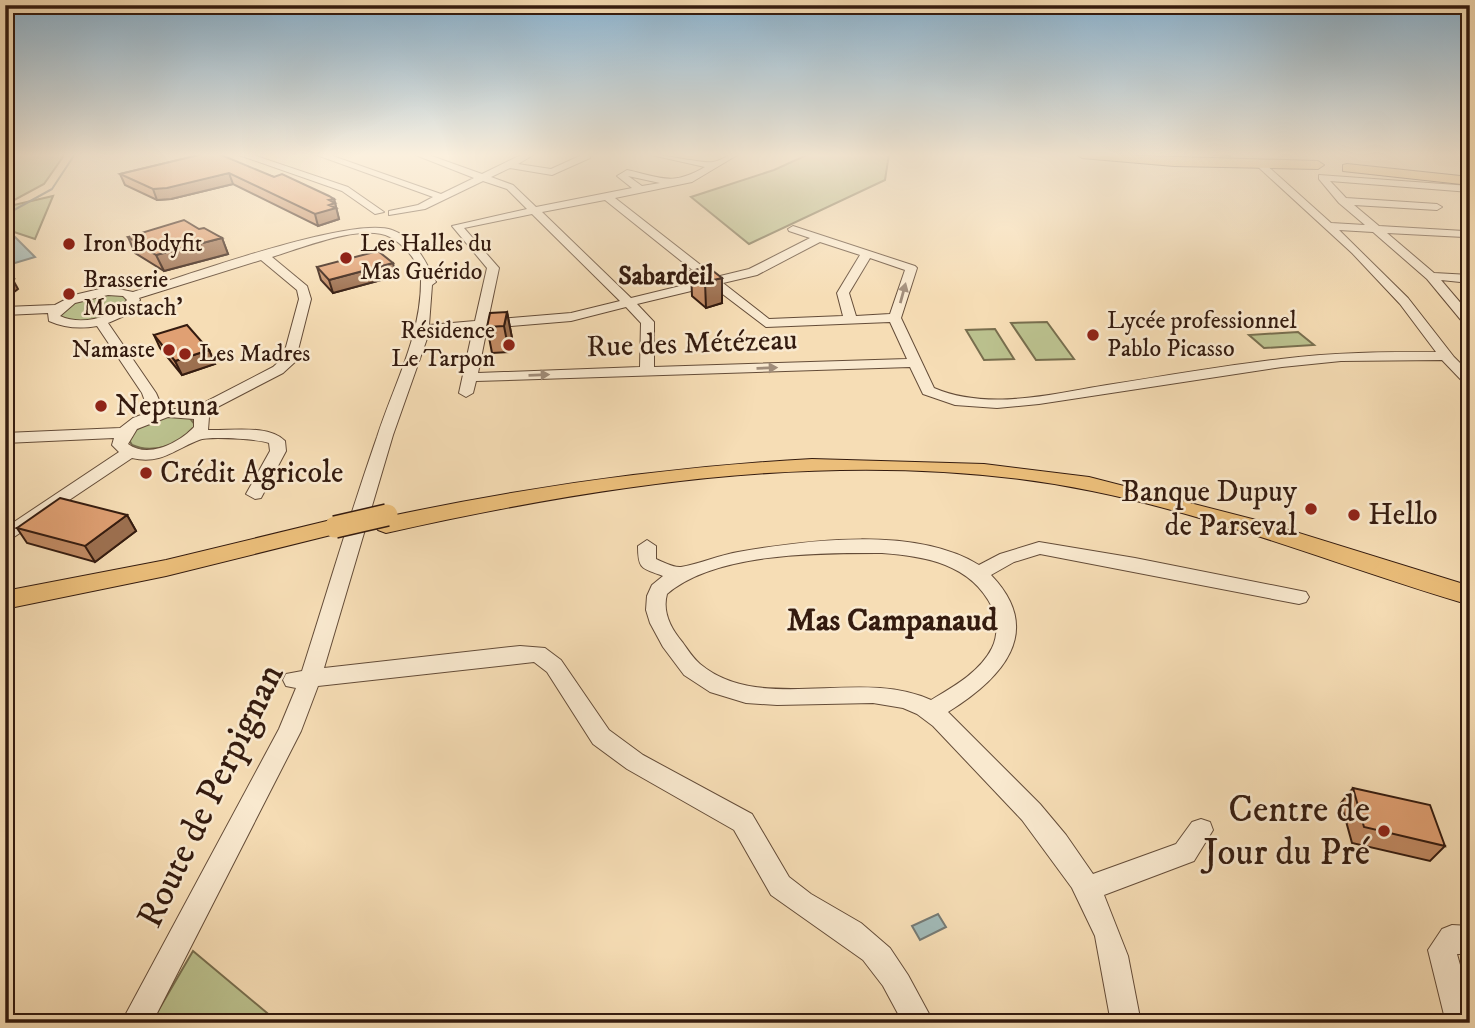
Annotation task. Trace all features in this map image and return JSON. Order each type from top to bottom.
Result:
[{"type":"main road","points":[[5,600],[335,532],[477,496],[667,468],[773,462],[923,459],[1077,474],[1136,487],[1470,580]]},
{"type":"main road","points":[[386,520],[568,488],[692,473],[938,467],[1072,481],[1147,497],[1267,531],[1470,596]]},
{"type":"main road","points":[[5,610],[161,579],[335,532]]},
{"type":"street","points":[[359,219],[360,202]]},
{"type":"street","points":[[365,202],[379,212],[395,218]]},
{"type":"street","points":[[5,311],[57,309],[73,299],[97,293],[119,292],[132,296],[326,237],[372,229],[430,202]]},
{"type":"street","points":[[525,202],[648,321],[647,372]]},
{"type":"street","points":[[466,393],[493,268],[457,226],[575,202]]},
{"type":"street","points":[[614,202],[766,323],[895,318]]},
{"type":"street","points":[[1304,202],[1404,301],[1446,356],[1470,381]]},
{"type":"street","points":[[1344,202],[1431,276],[1465,311],[1470,322]]},
{"type":"street","points":[[1358,202],[1437,207]]},
{"type":"street","points":[[1432,202],[1467,237]]},
{"type":"street","points":[[326,237],[362,217],[379,212]]},
{"type":"street","points":[[395,218],[396,227],[415,245],[435,290],[430,330]]},
{"type":"street","points":[[359,219],[372,229],[396,235],[416,252]]},
{"type":"street","points":[[1328,226],[1467,237]]},
{"type":"street","points":[[793,229],[911,268],[895,318],[928,391],[958,402],[989,404],[1039,400],[1282,363],[1341,357],[1446,356]]},
{"type":"street","points":[[430,330],[557,320],[630,303],[753,272],[821,237]]},
{"type":"street","points":[[850,320],[843,293],[868,252]]},
{"type":"street","points":[[195,414],[278,370],[290,359],[305,299],[303,289],[262,255]]},
{"type":"street","points":[[427,274],[426,301],[430,330]]},
{"type":"street","points":[[1431,276],[1470,279]]},
{"type":"street","points":[[57,309],[54,318],[65,323],[100,321],[124,311],[131,305],[132,296]]},
{"type":"street","points":[[100,321],[149,393],[157,414]]},
{"type":"street","name":"Route de Perpignan","points":[[136,1023],[290,731],[302,680],[385,435],[401,392],[419,362],[430,330]]},
{"type":"street","name":"Rue des Métézeau","points":[[471,377],[915,363]]},
{"type":"street","points":[[5,438],[123,433],[137,422],[157,414],[178,411],[195,414],[203,422],[197,434]]},
{"type":"street","points":[[123,433],[120,445],[130,452]]},
{"type":"street","points":[[5,537],[130,452],[166,450],[197,434],[224,438],[265,435],[277,441],[278,451],[256,494]]},
{"type":"street","points":[[647,547],[648,563],[680,575]]},
{"type":"street","points":[[933,710],[969,689],[999,656],[1009,629],[1007,611],[987,582],[952,560],[903,548],[856,547],[743,557],[680,575],[668,580],[658,592],[655,609],[674,649],[690,667],[715,683],[757,698],[873,694],[906,699],[933,710],[969,751],[1031,811],[1069,859],[1114,953],[1126,1023]]},
{"type":"street","points":[[978,574],[1007,558],[1040,548],[1299,597]]},
{"type":"street","points":[[302,680],[538,654],[554,666],[601,737],[635,762],[698,795],[747,826],[756,836],[778,884],[792,897],[873,949],[892,975],[919,1023]]},
{"type":"street","points":[[1085,890],[1185,853],[1201,830]]},
{"type":"street","points":[[1461,1023],[1442,950],[1452,939],[1470,940]]},
{"type":"green space","points":[[27,202],[50,202],[35,239],[5,229],[5,207]]},
{"type":"green space","points":[[697,202],[838,202],[749,244]]},
{"type":"green space","points":[[119,291],[134,300],[100,321],[58,321],[64,304]]},
{"type":"green space","points":[[1047,322],[1074,359],[1036,360],[1011,323]]},
{"type":"green space","points":[[995,329],[1014,359],[984,360],[966,330]]},
{"type":"green space","points":[[1298,332],[1314,345],[1264,348],[1249,335]]},
{"type":"green space","points":[[162,417],[189,417],[195,425],[184,438],[168,446],[140,448],[132,445],[129,440],[135,430]]},
{"type":"green space","points":[[193,951],[279,1023],[151,1023]]},
{"type":"water","points":[[7,229],[35,257],[5,266]]},
{"type":"water","points":[[938,914],[946,927],[920,940],[912,926]]},
{"type":"building","points":[[290,202],[335,203],[329,205],[336,208],[315,214]]},
{"type":"building","points":[[184,220],[222,238],[156,255],[128,237]]},
{"type":"building","points":[[378,251],[393,263],[329,280],[317,267]]},
{"type":"building","points":[[708,267],[722,278],[705,282],[691,271]]},
{"type":"building","points":[[507,312],[504,326],[487,327],[490,313]]},
{"type":"building","points":[[187,325],[209,350],[175,361],[154,335]]},
{"type":"building","points":[[60,498],[127,515],[85,546],[17,528]]},
{"type":"building","points":[[1353,788],[1430,805],[1445,846],[1364,827]]},
{"type":"waterway","points":[[5,215],[29,202]]},
{"type":"place","name":"Iron Bodyfit","points":[[69,244]]},
{"type":"place","name":"Les Halles du Mas Guérido","points":[[346,258]]},
{"type":"place","name":"Brasserie Moustach'","points":[[69,294]]},
{"type":"place","name":"Lycée professionnel Pablo Picasso","points":[[1093,335]]},
{"type":"place","name":"Résidence Le Tarpon","points":[[509,345]]},
{"type":"place","name":"Namaste","points":[[169,350]]},
{"type":"place","name":"Les Madres","points":[[185,354]]},
{"type":"place","name":"Neptuna","points":[[101,406]]},
{"type":"place","name":"Crédit Agricole","points":[[146,473]]},
{"type":"place","name":"Banque Dupuy de Parseval","points":[[1311,509]]},
{"type":"place","name":"Hello","points":[[1354,515]]},
{"type":"place","name":"Centre de Jour du Pré","points":[[1384,831]]},
{"type":"district","name":"Sabardeil","points":[[666,276]]},
{"type":"district","name":"Mas Campanaud","points":[[892,621]]}]
